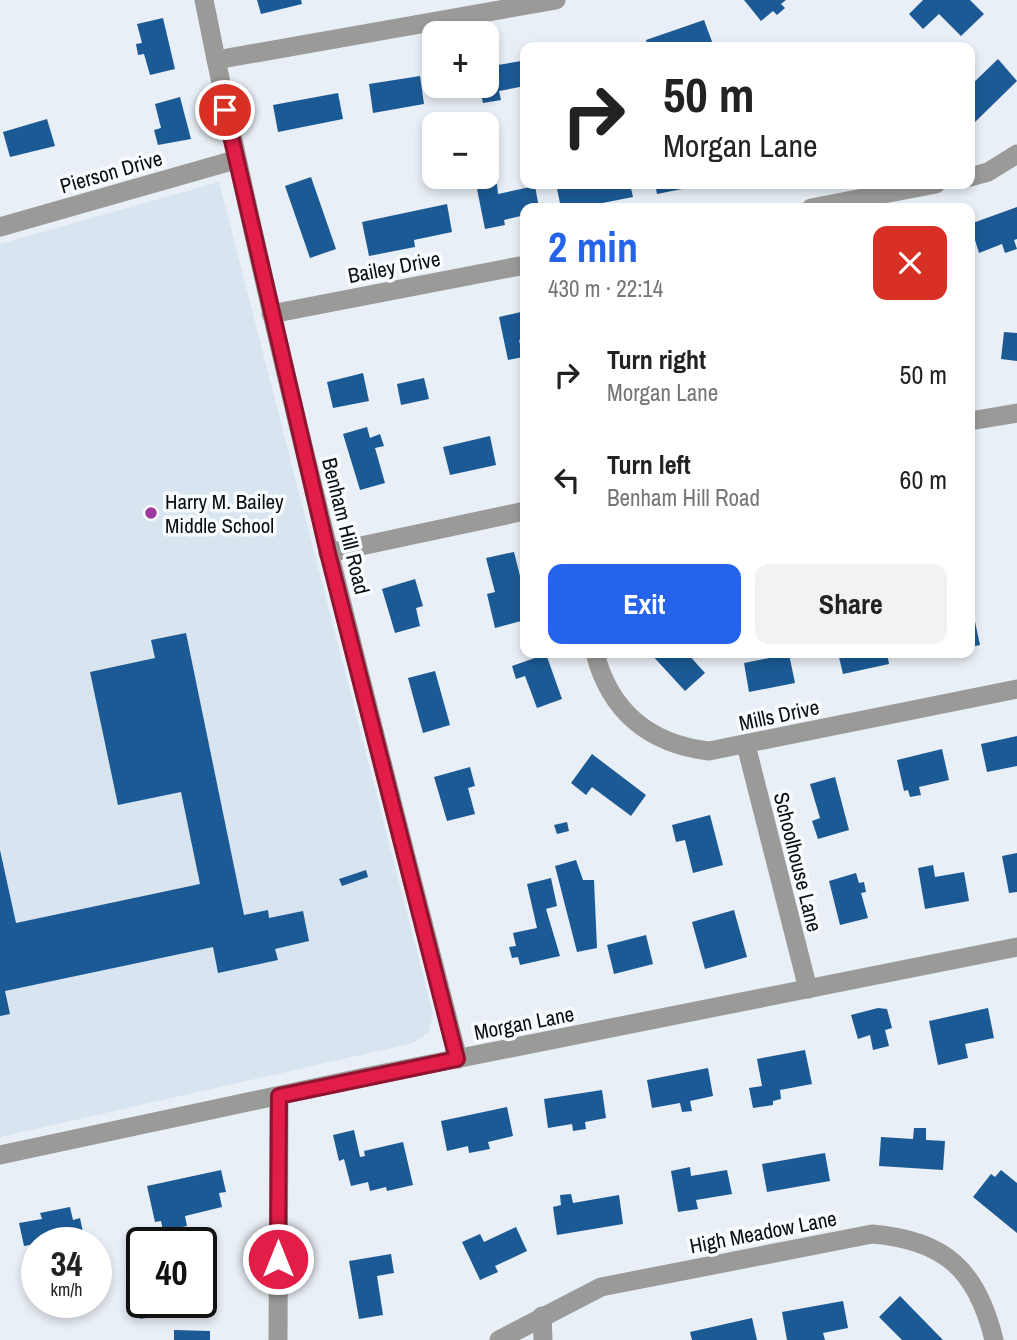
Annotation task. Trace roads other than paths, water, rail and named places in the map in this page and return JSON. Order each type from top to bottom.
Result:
[{"type":"street","name":"Benham Hill Road","points":[[204,0],[235,160],[328,553],[457,1059]]},
{"type":"street","points":[[216,60],[556,0]]},
{"type":"street","points":[[975,176],[988,172],[1017,154]]},
{"type":"street","name":"Pierson Drive","points":[[0,227],[235,160]]},
{"type":"street","points":[[837,203],[910,189]]},
{"type":"street","name":"Bailey Drive","points":[[271,314],[520,266]]},
{"type":"street","points":[[975,420],[1017,413]]},
{"type":"street","points":[[328,553],[520,511]]},
{"type":"street","name":"Mills Drive","points":[[598,658],[609,691],[620,708],[649,734],[690,749],[709,751],[1017,689]]},
{"type":"street","name":"Schoolhouse Lane","points":[[746,745],[808,989]]},
{"type":"street","name":"Morgan Lane","points":[[0,1156],[457,1059],[1017,947]]},
{"type":"street","points":[[278,1340],[279,1096]]},
{"type":"street","name":"High Meadow Lane","points":[[499,1340],[601,1287],[872,1234],[917,1241],[941,1251],[975,1285],[986,1307],[994,1340]]},
{"type":"street","points":[[542,1316],[543,1340]]},
{"type":"place","name":"Harry M. Bailey Middle School","points":[[151,513]]}]
